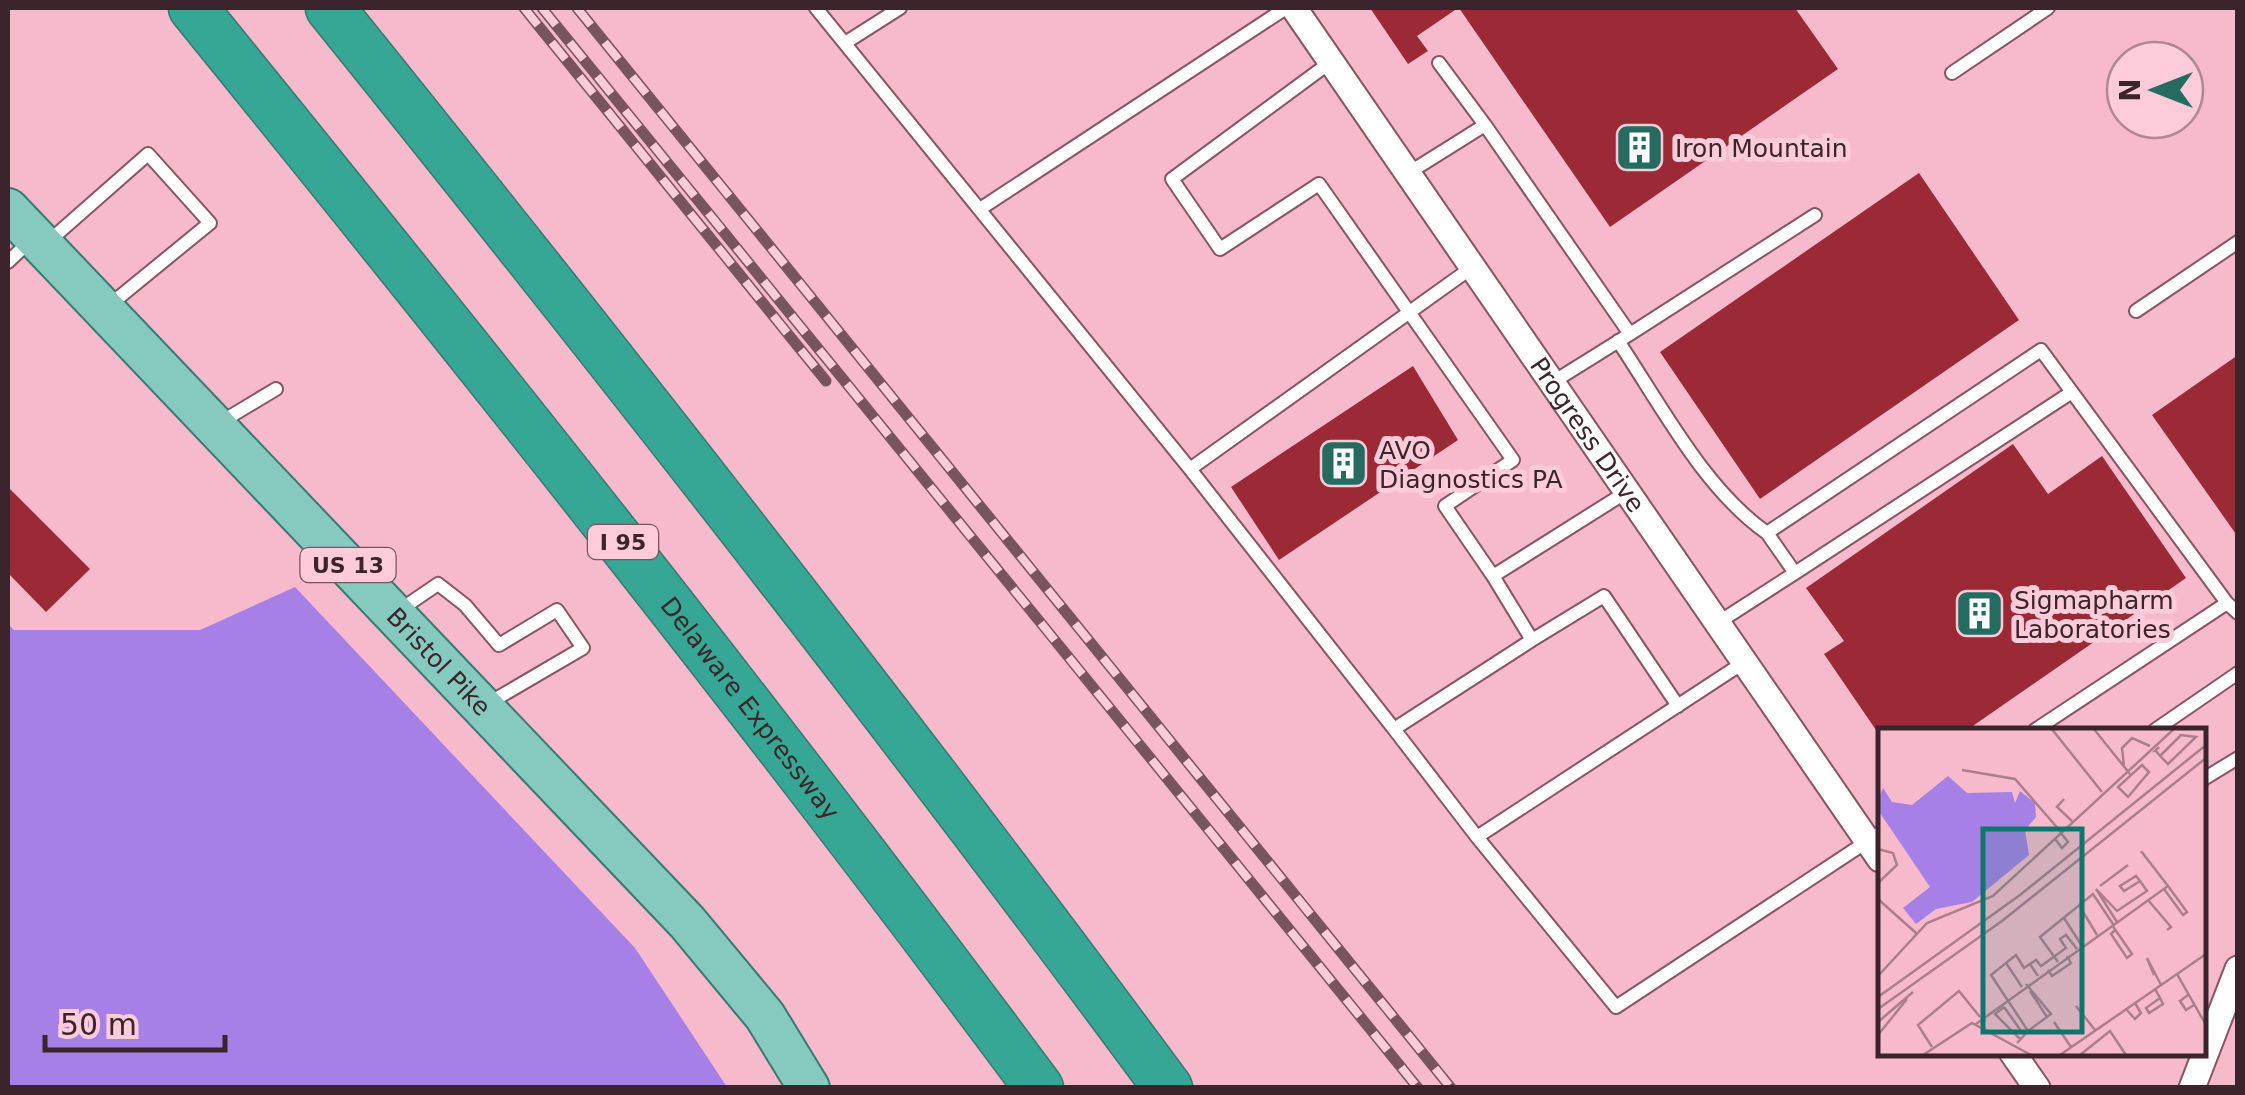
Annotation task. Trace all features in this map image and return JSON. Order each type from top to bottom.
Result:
[{"type":"highway","name":"Delaware Expressway","points":[[192,8],[546,443],[722,668],[1039,1088]]},
{"type":"highway","points":[[330,8],[655,412],[1006,869],[1168,1088]]},
{"type":"main road","name":"Bristol Pike","points":[[23,238],[104,309],[715,954],[765,1016],[809,1088]]},
{"type":"street","name":"Progress Drive","points":[[1294,8],[1876,844]]},
{"type":"street","points":[[2205,1054],[2238,969]]},
{"type":"street","points":[[2014,1055],[2037,1088]]},
{"type":"street","points":[[2192,1088],[2205,1055]]},
{"type":"lane","points":[[816,8],[1190,469],[1616,1007],[1876,844]]},
{"type":"lane","points":[[845,42],[900,8]]},
{"type":"lane","points":[[980,209],[1286,8]]},
{"type":"lane","points":[[1952,74],[2048,8]]},
{"type":"lane","points":[[1332,60],[1172,179],[1220,249],[1319,184],[1514,460],[1445,506],[1532,640]]},
{"type":"lane","points":[[1439,62],[1486,126],[1624,338],[1710,479],[1742,516],[1768,533],[1796,573]]},
{"type":"lane","points":[[1410,172],[1486,126]]},
{"type":"lane","points":[[23,238],[148,154],[210,223],[104,309]]},
{"type":"lane","points":[[1553,382],[1815,215]]},
{"type":"lane","points":[[2136,311],[2238,242]]},
{"type":"lane","points":[[1190,469],[1474,266]]},
{"type":"lane","points":[[1768,533],[2041,350],[2232,608],[2038,728]]},
{"type":"lane","points":[[215,426],[276,390]]},
{"type":"lane","points":[[1718,622],[2072,392]]},
{"type":"lane","points":[[1492,576],[1628,491]]},
{"type":"lane","points":[[395,614],[438,584],[465,605],[499,645],[557,610],[583,648],[482,707]]},
{"type":"lane","points":[[1394,729],[1604,596],[1678,706]]},
{"type":"lane","points":[[1478,836],[1746,662]]},
{"type":"lane","points":[[2158,728],[2238,673]]},
{"type":"lane","points":[[2205,778],[2238,758]]},
{"type":"shaded area","points":[[295,587],[635,948],[727,1087],[8,1087],[8,624],[14,630],[200,630]]},
{"type":"building","points":[[1370,8],[1458,8],[1417,36],[1428,51],[1408,64]]},
{"type":"building","name":"Iron Mountain","points":[[1459,8],[1795,8],[1838,69],[1610,227]]},
{"type":"building","points":[[1919,173],[2019,320],[1760,499],[1660,352]]},
{"type":"building","points":[[2238,355],[2238,537],[2152,415]]},
{"type":"building","name":"AVO Diagnostics PA","points":[[1413,366],[1458,440],[1279,560],[1231,487]]},
{"type":"building","name":"Sigmapharm Laboratories","points":[[2013,444],[2048,494],[2102,456],[2186,578],[1970,728],[1876,730],[1824,654],[1844,641],[1806,588]]},
{"type":"building","points":[[8,487],[90,569],[46,612],[8,573]]},
{"type":"railway","points":[[524,8],[826,381]]},
{"type":"railway","points":[[542,8],[1418,1088]]},
{"type":"railway","points":[[577,8],[1451,1088]]},
{"type":"place","name":"Iron Mountain","points":[[1640,148]]},
{"type":"place","name":"AVO Diagnostics PA","points":[[1344,464]]},
{"type":"place","name":"Sigmapharm Laboratories","points":[[1979,614]]}]
